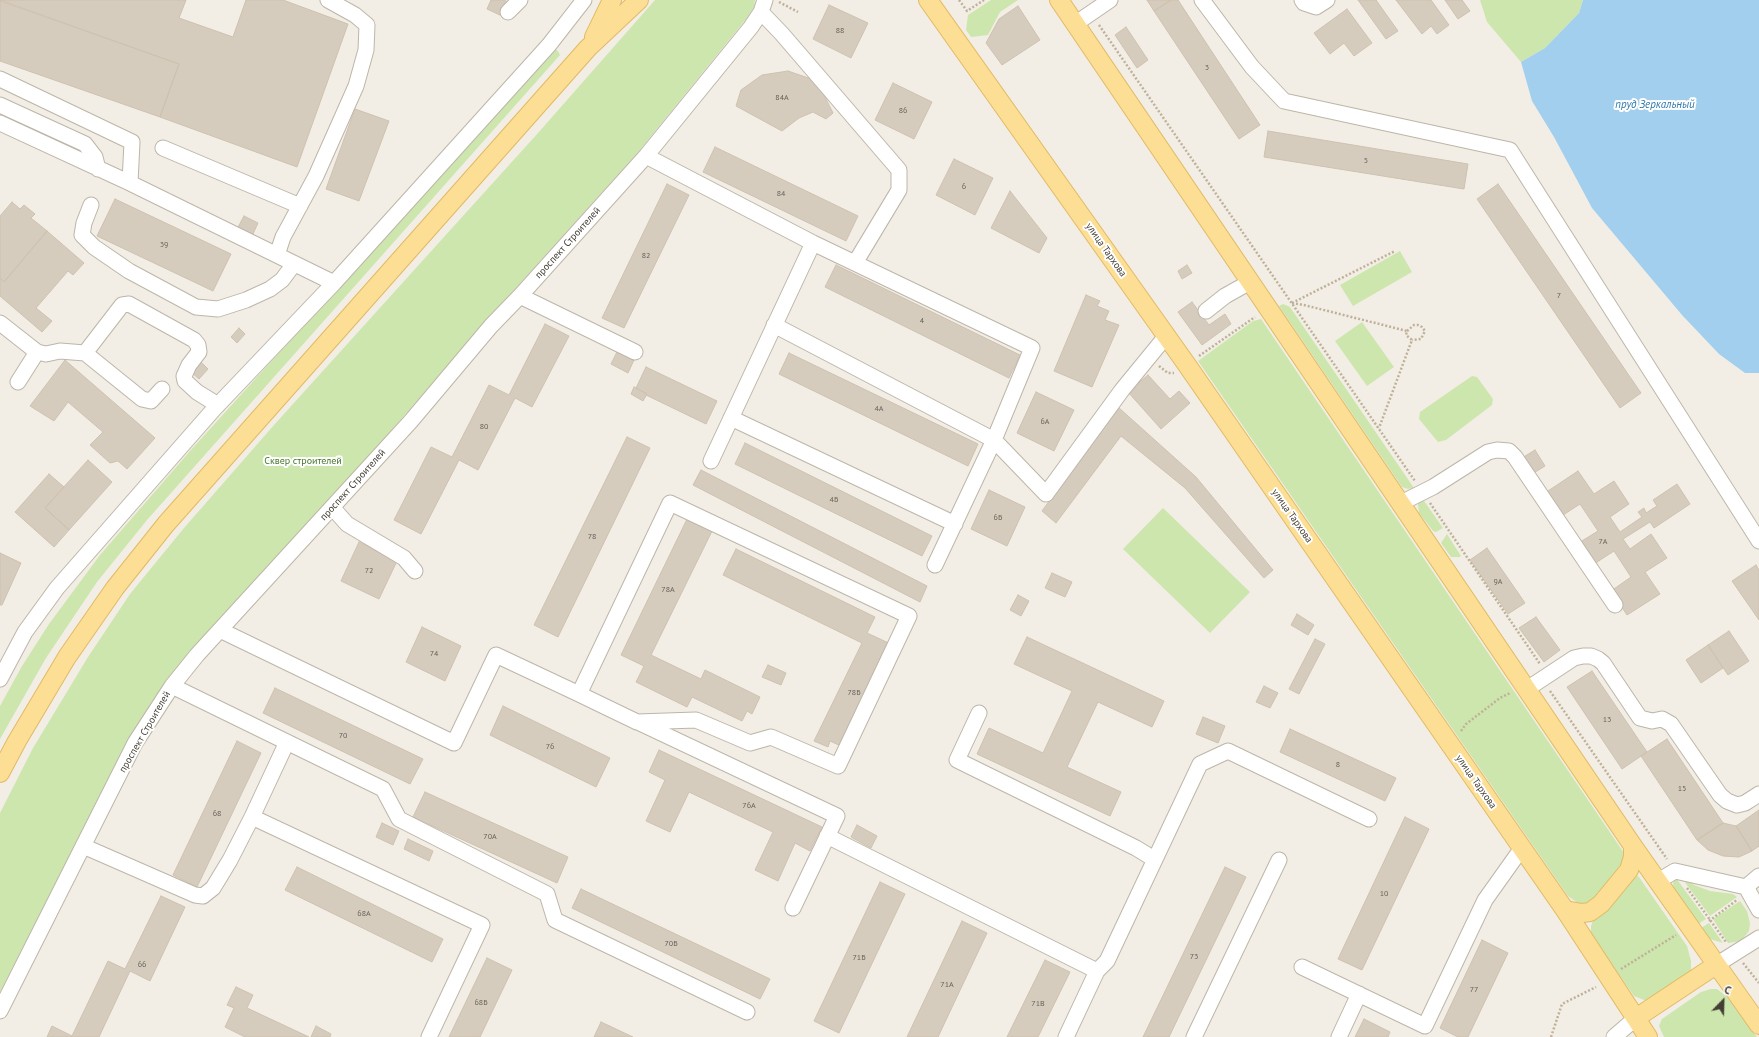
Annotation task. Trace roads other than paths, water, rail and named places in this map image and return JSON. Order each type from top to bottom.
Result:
[{"type":"main road","points":[[588,48],[612,0]]},
{"type":"main road","points":[[0,773],[17,741],[67,657],[114,588],[166,524],[588,48],[639,0]]},
{"type":"main road","name":"улица Тархова","points":[[928,0],[1166,335],[1565,910],[1648,1037]]},
{"type":"main road","points":[[1059,0],[1401,503],[1528,686],[1634,846],[1759,1025]]},
{"type":"main road","points":[[1565,910],[1582,913],[1590,912],[1601,904],[1629,870],[1633,857],[1634,846]]},
{"type":"main road","points":[[1636,1018],[1716,965]]},
{"type":"street","points":[[277,255],[283,237],[316,176],[356,86],[366,50],[367,25],[355,15],[328,0]]},
{"type":"street","points":[[508,12],[520,0]]},
{"type":"street","points":[[0,679],[25,632],[57,588],[218,405],[334,283],[549,45],[584,0]]},
{"type":"street","points":[[1075,24],[1110,0]]},
{"type":"street","points":[[1202,0],[1252,66],[1284,101],[1510,150],[1759,541]]},
{"type":"street","points":[[1302,0],[1304,3],[1316,7],[1327,0]]},
{"type":"street","points":[[763,6],[782,34],[899,170],[899,190],[855,263]]},
{"type":"street","name":"проспект Строителей","points":[[0,1011],[136,743],[172,686],[220,630],[411,421],[490,326],[520,296],[646,156],[751,27],[763,6]]},
{"type":"street","points":[[0,79],[132,142],[130,183]]},
{"type":"street","points":[[0,105],[85,144],[95,157],[98,168]]},
{"type":"street","points":[[0,123],[130,183],[334,283]]},
{"type":"street","points":[[163,148],[300,206]]},
{"type":"street","points":[[646,156],[813,243],[1032,348],[994,440],[935,565]]},
{"type":"street","points":[[91,205],[84,223],[82,235],[94,247],[129,271],[196,308],[218,309],[246,300],[270,289],[282,280],[294,264]]},
{"type":"street","points":[[711,461],[813,243]]},
{"type":"street","points":[[1206,311],[1225,296],[1250,282]]},
{"type":"street","points":[[520,296],[635,352]]},
{"type":"street","points":[[85,353],[122,305],[129,304],[194,340],[198,345],[199,352],[189,365],[184,376],[185,381],[197,392],[218,405]]},
{"type":"street","points":[[0,324],[37,352],[46,354],[60,351],[85,353],[142,399],[151,401],[162,389]]},
{"type":"street","points":[[774,325],[994,440],[1046,494],[1166,335]]},
{"type":"street","points":[[18,382],[37,352]]},
{"type":"street","points":[[731,418],[955,524]]},
{"type":"street","points":[[1401,503],[1422,491],[1433,487],[1488,452],[1497,450],[1509,451],[1515,457],[1615,605]]},
{"type":"street","points":[[579,694],[670,503],[909,616],[838,766],[771,737],[750,743],[696,720],[637,722]]},
{"type":"street","points":[[332,507],[347,524],[404,558],[414,571]]},
{"type":"street","points":[[220,630],[454,743],[496,655],[837,816],[793,908]]},
{"type":"street","points":[[1528,686],[1574,658],[1591,656],[1598,659],[1603,663],[1640,718],[1652,721],[1662,719],[1671,724],[1720,795],[1727,801],[1737,805],[1745,803],[1759,794]]},
{"type":"street","points":[[172,686],[383,789],[399,819],[547,894],[555,920],[747,1012]]},
{"type":"street","points":[[979,713],[957,760],[1136,848],[1154,859]]},
{"type":"street","points":[[83,846],[195,895],[204,896],[213,888],[252,817],[287,742]]},
{"type":"street","points":[[1066,1037],[1097,971],[1107,961],[1200,764],[1228,751],[1369,819]]},
{"type":"street","points":[[252,817],[482,926],[429,1037]]},
{"type":"street","points":[[827,836],[1097,971]]},
{"type":"street","points":[[1302,967],[1425,1026],[1485,900],[1522,848]]},
{"type":"street","points":[[1194,1037],[1279,860]]},
{"type":"street","points":[[1658,881],[1675,871],[1746,887],[1759,910]]},
{"type":"street","points":[[1746,887],[1759,876]]},
{"type":"street","points":[[1716,965],[1756,943]]},
{"type":"street","points":[[1339,1037],[1359,994]]},
{"type":"street","points":[[1614,1037],[1636,1018]]},
{"type":"water","name":"пруд Зеркальный","points":[[1583,0],[1759,0],[1759,373],[1745,373],[1719,354],[1682,315],[1592,208],[1554,137],[1532,101],[1521,62],[1545,48],[1579,13]]},
{"type":"park label","name":"Cквер cтроителей","points":[[303,461]]}]
